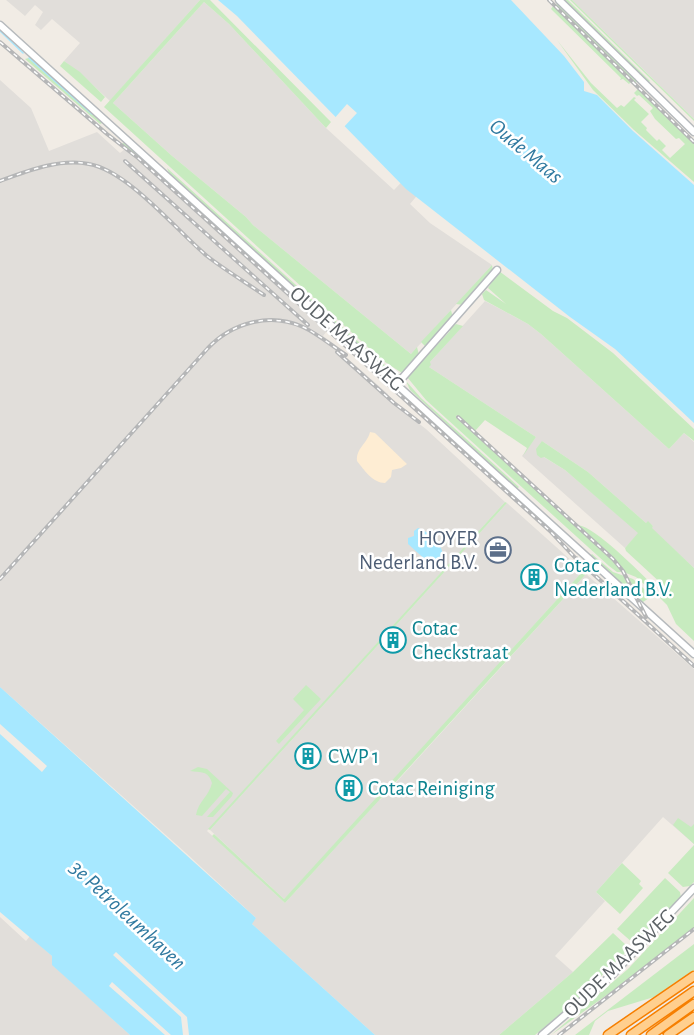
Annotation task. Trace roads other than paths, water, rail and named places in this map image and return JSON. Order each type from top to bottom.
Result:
[{"type":"highway","points":[[608,1035],[694,976]]},
{"type":"highway","points":[[631,1035],[694,991]]},
{"type":"highway","points":[[651,1035],[694,1004]]},
{"type":"highway","points":[[668,1035],[694,1017]]},
{"type":"street","points":[[559,0],[694,132]]},
{"type":"street","name":"OUDE MAASWEG","points":[[0,25],[694,654]]},
{"type":"street","points":[[397,384],[497,270]]},
{"type":"street","name":"OUDE MAASWEG","points":[[542,1035],[613,974],[694,888]]},
{"type":"water","name":"Oude Maas","points":[[218,0],[511,0],[564,56],[584,82],[584,91],[597,95],[633,131],[694,185],[694,423],[615,349],[570,317],[406,189],[237,16]]},
{"type":"water","points":[[418,528],[438,543],[443,556],[437,562],[428,562],[408,544],[408,538],[414,536],[414,531]]},
{"type":"water","name":"3e Petroleumhaven","points":[[0,687],[256,918],[252,924],[375,1035],[130,1035],[52,965],[52,956],[0,912]]},
{"type":"waterway","points":[[0,31],[23,53]]},
{"type":"waterway","points":[[29,58],[92,114]]},
{"type":"railway","points":[[549,0],[694,142]]},
{"type":"railway","points":[[0,42],[138,158],[550,531],[580,563]]},
{"type":"railway","points":[[125,161],[308,325]]},
{"type":"railway","points":[[0,181],[55,164],[89,164],[104,169],[135,189],[207,256],[264,295]]},
{"type":"railway","points":[[0,579],[208,348],[228,332],[252,322],[277,320],[309,330],[346,355]]},
{"type":"railway","points":[[337,352],[419,422]]},
{"type":"railway","points":[[458,417],[613,559],[623,571],[646,617]]},
{"type":"railway","points":[[576,558],[694,666]]},
{"type":"railway","points":[[559,1035],[694,929]]},
{"type":"place","name":"HOYER Nederland B.V.","points":[[498,550]]},
{"type":"place","name":"Cotac Nederland B.V.","points":[[534,577]]},
{"type":"place","name":"Cotac Checkstraat","points":[[393,640]]},
{"type":"place","name":"CWP 1","points":[[308,756]]},
{"type":"place","name":"Cotac Reiniging","points":[[349,788]]}]
